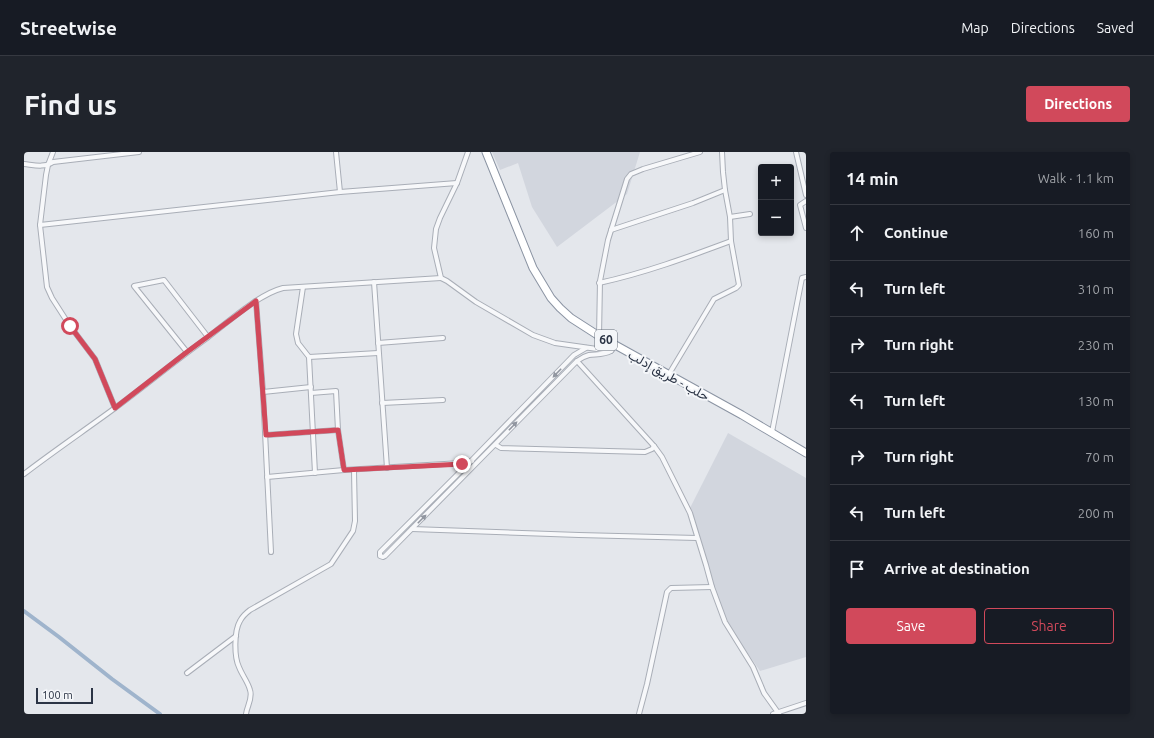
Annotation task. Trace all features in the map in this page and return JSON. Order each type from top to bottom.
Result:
[{"type":"highway","name":"حلب - طريق إدلب","points":[[486,152],[533,268],[551,298],[565,313],[614,348],[669,374],[772,432],[806,453]]},
{"type":"street","points":[[53,152],[48,165],[40,225],[47,287],[52,298],[70,326],[95,359],[115,408]]},
{"type":"street","points":[[24,164],[37,166],[48,165],[53,162],[139,152]]},
{"type":"street","points":[[336,152],[340,192]]},
{"type":"street","points":[[441,278],[434,248],[434,238],[440,218],[457,183],[468,152]]},
{"type":"street","points":[[599,336],[599,283],[608,240],[627,179],[631,174],[700,152]]},
{"type":"street","points":[[669,374],[714,299],[739,285],[731,241],[730,217],[722,172],[722,152]]},
{"type":"street","points":[[796,152],[806,195]]},
{"type":"street","points":[[40,225],[340,192],[457,183]]},
{"type":"street","points":[[611,230],[693,203],[725,190]]},
{"type":"street","points":[[806,201],[800,205],[806,228]]},
{"type":"street","points":[[730,217],[750,214]]},
{"type":"street","points":[[599,283],[650,269],[731,241]]},
{"type":"street","points":[[772,432],[802,278],[806,277]]},
{"type":"street","points":[[24,474],[115,408],[256,301],[272,291],[283,288],[441,278],[476,302],[533,335],[556,343],[586,348],[614,348]]},
{"type":"street","points":[[187,352],[134,286],[164,280],[208,337]]},
{"type":"street","points":[[374,282],[387,468]]},
{"type":"street","points":[[303,287],[296,334],[298,343],[310,357],[315,473]]},
{"type":"street","points":[[256,301],[266,435],[271,552]]},
{"type":"street","points":[[378,342],[443,338]]},
{"type":"street","points":[[586,348],[574,355],[380,552],[380,556],[385,556],[496,445],[577,361],[589,355],[607,353],[614,348]]},
{"type":"street","points":[[310,357],[378,353]]},
{"type":"street","points":[[577,361],[654,446],[662,457],[688,508],[712,587],[725,622],[753,667],[764,693],[776,713],[806,703]]},
{"type":"street","points":[[263,392],[311,387]]},
{"type":"street","points":[[311,393],[336,391],[338,430],[344,470]]},
{"type":"street","points":[[382,403],[443,400]]},
{"type":"street","points":[[266,435],[338,430]]},
{"type":"street","points":[[496,445],[501,448],[646,452],[654,446]]},
{"type":"street","points":[[267,477],[344,470],[354,471],[462,464],[472,460],[481,460]]},
{"type":"street","points":[[246,714],[251,695],[250,689],[238,667],[236,660],[236,636],[240,621],[250,610],[331,564],[353,531],[355,521],[354,471]]},
{"type":"street","points":[[412,529],[697,538]]},
{"type":"street","points":[[640,714],[667,592],[671,588],[712,587]]},
{"type":"street","points":[[187,673],[236,636]]},
{"type":"shaded area","points":[[492,152],[640,152],[627,194],[557,247],[532,207],[518,163],[500,170]]},
{"type":"shaded area","points":[[728,433],[806,478],[806,657],[760,671],[724,619],[690,508]]},
{"type":"waterway","points":[[24,611],[160,714]]},
{"type":"route","points":[[70,326],[95,359],[115,408],[256,301],[266,435],[338,430],[344,470],[354,471],[462,464]]}]
